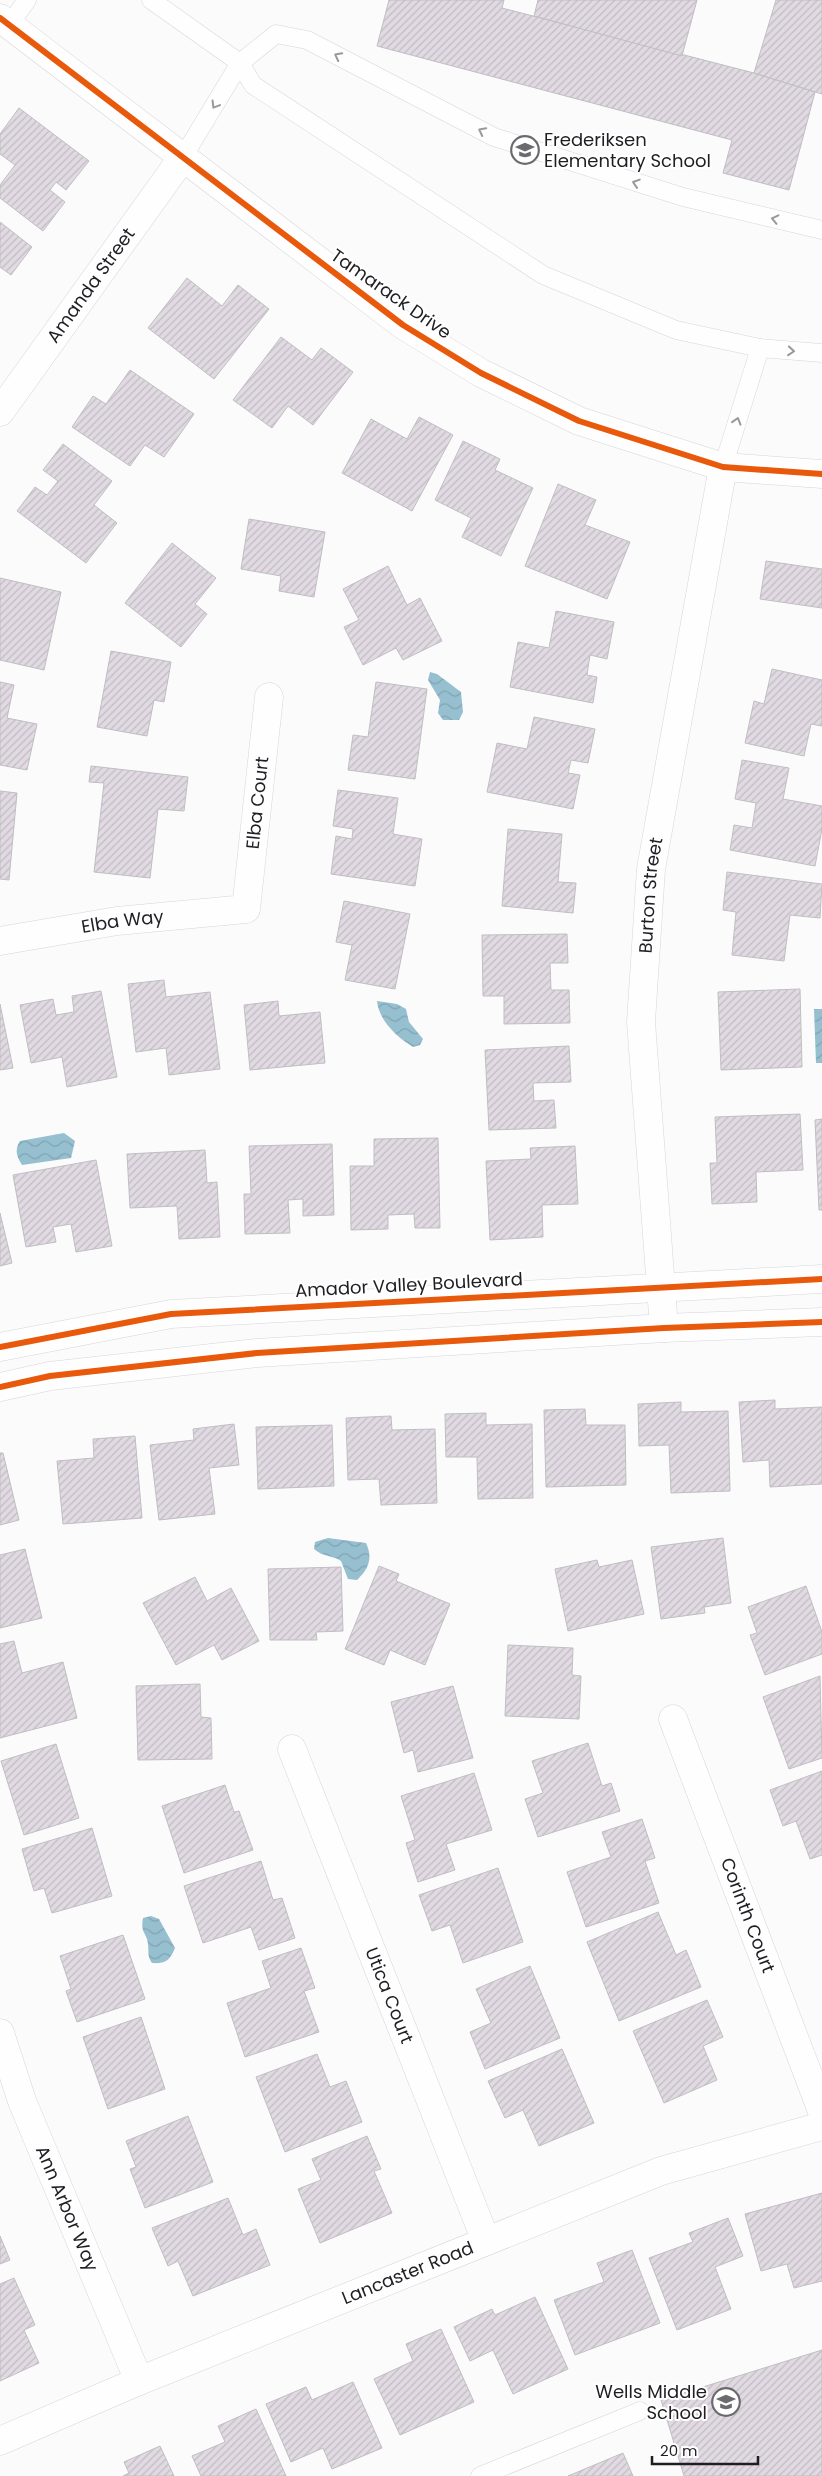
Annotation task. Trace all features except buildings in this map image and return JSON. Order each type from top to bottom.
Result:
[{"type":"street","name":"Tamarack Drive","points":[[5,22],[403,325],[480,374],[579,421],[723,467],[822,474]]},
{"type":"street","name":"Amanda Street","points":[[0,412],[183,157]]},
{"type":"street","name":"Burton Street","points":[[664,1328],[641,1022],[650,868],[723,467]]},
{"type":"street","name":"Elba Court","points":[[246,908],[269,697]]},
{"type":"street","name":"Elba Way","points":[[0,940],[117,921],[246,908]]},
{"type":"street","name":"Amador Valley Boulevard","points":[[0,1347],[171,1314],[660,1286],[822,1279]]},
{"type":"street","points":[[0,1387],[50,1376],[257,1353],[664,1328],[822,1322]]},
{"type":"street","name":"Corinth Court","points":[[673,1719],[822,2111]]},
{"type":"street","name":"Utica Court","points":[[292,1749],[486,2241]]},
{"type":"street","name":"Ann Arbor Way","points":[[0,2032],[22,2101],[139,2381]]},
{"type":"street","name":"Lancaster Road","points":[[0,2441],[139,2381],[661,2171],[822,2126]]},
{"type":"lane","points":[[5,22],[27,0]]},
{"type":"lane","points":[[152,0],[240,63],[253,85],[543,274],[676,330],[760,348],[822,353]]},
{"type":"lane","points":[[183,157],[240,63],[276,34],[307,40],[494,137],[683,198],[822,230]]},
{"type":"lane","points":[[723,467],[760,348]]},
{"type":"lane","points":[[480,2476],[640,2411]]},
{"type":"water","points":[[430,672],[437,674],[461,692],[463,712],[459,720],[443,720],[438,713],[440,700],[428,680]]},
{"type":"water","points":[[377,1001],[397,1004],[406,1009],[409,1022],[423,1039],[420,1045],[413,1047],[390,1028],[381,1015]]},
{"type":"water","points":[[814,1009],[822,1009],[822,1063],[816,1063]]},
{"type":"water","points":[[64,1133],[75,1141],[71,1158],[22,1165],[17,1153],[20,1141]]},
{"type":"water","points":[[328,1538],[366,1543],[369,1563],[357,1580],[348,1579],[341,1561],[314,1549],[315,1542]]},
{"type":"water","points":[[151,1916],[159,1919],[175,1948],[171,1956],[161,1963],[152,1963],[150,1961],[147,1940],[142,1927],[143,1918]]},
{"type":"cycle path","points":[[0,18],[403,325],[481,373],[579,421],[723,467],[822,474]]},
{"type":"cycle path","points":[[0,1347],[171,1314],[822,1279]]},
{"type":"cycle path","points":[[0,1387],[50,1376],[257,1353],[664,1328],[822,1322]]},
{"type":"place","name":"Frederiksen Elementary School","points":[[525,150]]},
{"type":"place","name":"Wells Middle School","points":[[726,2402]]}]
